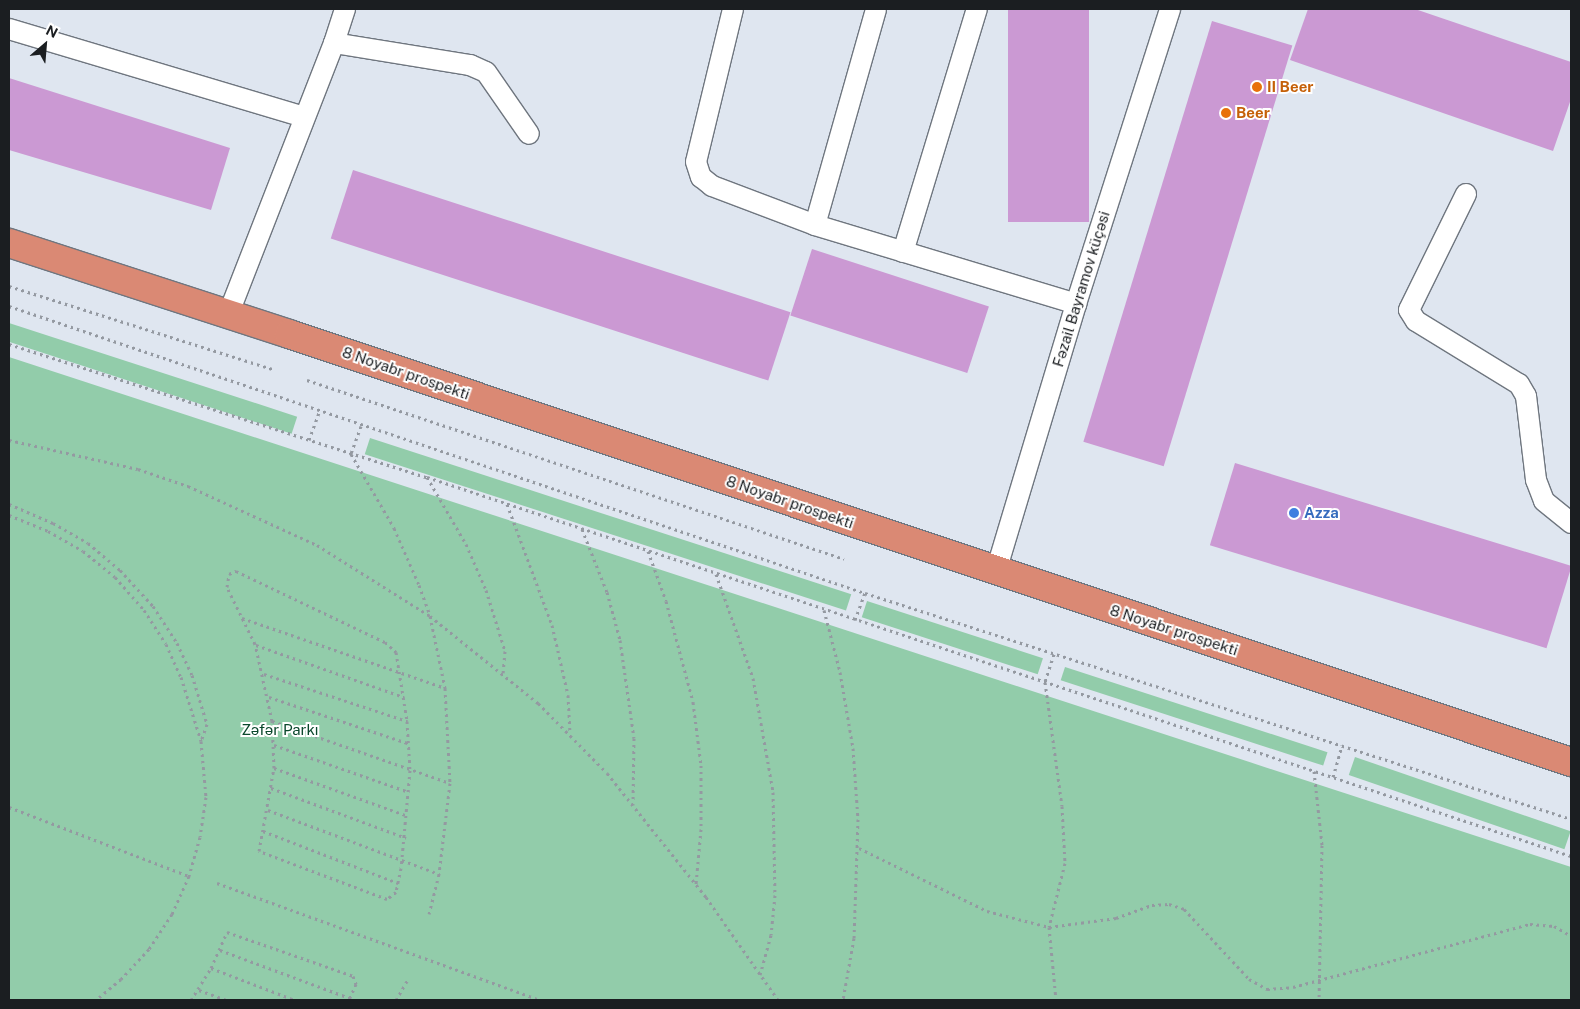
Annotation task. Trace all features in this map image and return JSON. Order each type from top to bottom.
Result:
[{"type":"highway","name":"8 Noyabr prospekti","points":[[9,243],[1571,762]]},
{"type":"lane","points":[[228,315],[334,43],[344,9]]},
{"type":"lane","points":[[733,9],[696,162],[701,176],[712,186],[815,225],[1076,304]]},
{"type":"lane","points":[[815,225],[876,9]]},
{"type":"lane","points":[[903,252],[977,9]]},
{"type":"lane","name":"Fəzail Bayramov küçəsi","points":[[996,571],[1076,304],[1170,9]]},
{"type":"lane","points":[[9,29],[304,117]]},
{"type":"lane","points":[[334,43],[470,65],[486,72],[529,134]]},
{"type":"lane","points":[[1466,194],[1410,310],[1416,321],[1519,384],[1526,396],[1536,480],[1544,501],[1571,523]]},
{"type":"path","points":[[9,306],[319,412],[865,593],[1571,819]]},
{"type":"path","points":[[9,344],[427,477],[1571,856]]},
{"type":"path","points":[[308,440],[319,412]]},
{"type":"path","points":[[361,426],[351,454],[394,528],[430,616],[445,688],[450,783],[439,874],[429,914]]},
{"type":"path","points":[[9,440],[128,467],[188,486],[317,545],[430,616],[503,673],[570,733],[633,805],[696,884],[778,1000]]},
{"type":"path","points":[[427,477],[466,544],[486,590],[505,651],[503,673]]},
{"type":"path","points":[[9,504],[53,523],[88,543],[120,570],[153,606],[177,643],[192,675],[207,724],[201,741]]},
{"type":"path","points":[[506,504],[552,624],[568,695],[570,733]]},
{"type":"path","points":[[9,515],[48,531],[83,552],[115,577],[144,610],[166,644],[181,677],[201,741],[206,797],[200,837],[189,876],[172,914],[149,949],[121,979],[96,1000]]},
{"type":"path","points":[[582,529],[607,592],[620,640],[634,738],[633,805]]},
{"type":"path","points":[[648,551],[669,609],[693,702],[701,765],[701,830],[696,884]]},
{"type":"path","points":[[236,571],[388,643],[396,652],[410,744],[410,792],[406,838],[398,883],[390,897],[382,899],[373,896],[259,850],[268,810],[274,768],[274,745],[269,697],[255,644],[241,618],[226,580],[236,571]]},
{"type":"path","points":[[716,573],[753,678],[773,792],[774,895],[771,935],[760,974]]},
{"type":"path","points":[[855,620],[865,593]]},
{"type":"path","points":[[824,609],[840,672],[853,748],[859,848],[854,938],[843,1000]]},
{"type":"path","points":[[241,618],[445,688]]},
{"type":"path","points":[[255,644],[404,697]]},
{"type":"path","points":[[1054,654],[1045,682],[1062,806],[1065,863],[1050,928],[1056,1000]]},
{"type":"path","points":[[264,674],[407,721]]},
{"type":"path","points":[[269,697],[410,744]]},
{"type":"path","points":[[272,721],[450,783]]},
{"type":"path","points":[[274,745],[410,792]]},
{"type":"path","points":[[1333,777],[1342,746]]},
{"type":"path","points":[[274,768],[408,816]]},
{"type":"path","points":[[1314,771],[1322,845],[1322,978],[1319,1000]]},
{"type":"path","points":[[271,788],[406,838]]},
{"type":"path","points":[[9,807],[189,876]]},
{"type":"path","points":[[268,810],[439,874]]},
{"type":"path","points":[[263,831],[398,883]]},
{"type":"path","points":[[859,848],[987,911],[1050,928],[1116,918],[1152,904],[1169,904],[1184,909],[1196,918],[1257,984],[1282,989],[1530,924],[1554,926],[1571,936]]},
{"type":"path","points":[[217,883],[540,1000]]},
{"type":"path","points":[[191,1000],[211,968],[227,932],[349,974],[356,984],[350,999],[220,950]]},
{"type":"path","points":[[211,968],[295,1000]]},
{"type":"path","points":[[396,1000],[408,979]]},
{"type":"path","points":[[199,990],[228,1000]]},
{"type":"green space","points":[[9,323],[297,417],[292,434],[9,342]]},
{"type":"green space","name":"Zəfər Parkı","points":[[9,357],[1571,867],[1571,1000],[9,1000]]},
{"type":"green space","points":[[370,438],[851,594],[846,611],[365,454]]},
{"type":"green space","points":[[867,601],[1043,658],[1038,674],[862,617]]},
{"type":"green space","points":[[1065,667],[1327,752],[1323,766],[1061,680]]},
{"type":"green space","points":[[1355,757],[1571,831],[1564,849],[1349,775]]},
{"type":"building","points":[[1008,9],[1089,9],[1089,222],[1008,222]]},
{"type":"building","points":[[1308,9],[1415,9],[1571,62],[1571,99],[1553,151],[1290,60]]},
{"type":"building","points":[[1212,21],[1292,46],[1164,466],[1083,442]]},
{"type":"building","points":[[9,78],[230,148],[211,210],[9,150]]},
{"type":"building","points":[[353,170],[790,312],[768,381],[331,238]]},
{"type":"building","points":[[812,249],[989,306],[967,373],[790,316]]},
{"type":"building","points":[[1235,463],[1571,566],[1546,648],[1210,545]]},
{"type":"place","name":"II Beer","points":[[1257,87]]},
{"type":"place","name":"Beer","points":[[1226,113]]},
{"type":"place","name":"Azza","points":[[1294,513]]}]
